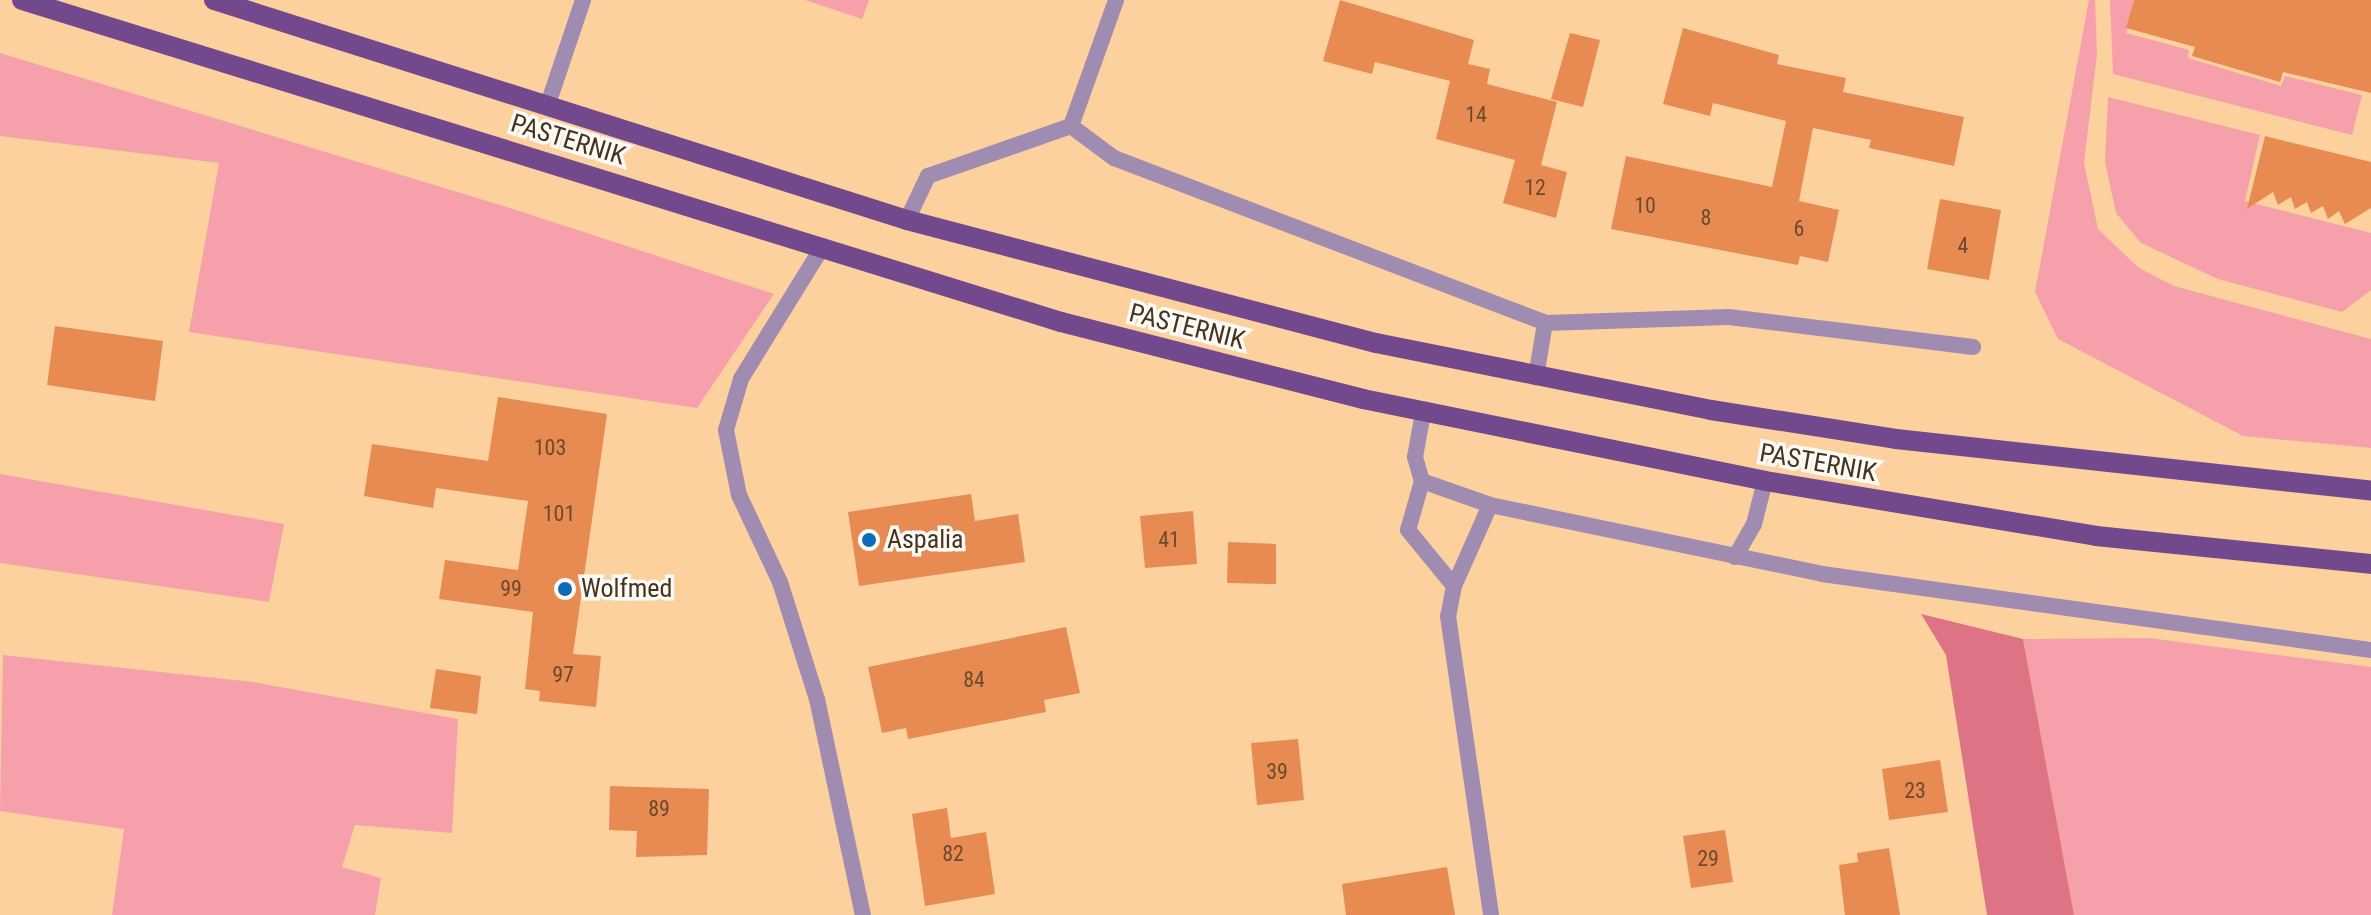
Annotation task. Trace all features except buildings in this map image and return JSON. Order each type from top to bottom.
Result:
[{"type":"main road","name":"PASTERNIK","points":[[22,0],[1061,322],[1423,413],[1765,481],[2096,536],[2371,564]]},
{"type":"main road","name":"PASTERNIK","points":[[214,0],[907,220],[1194,300],[1536,377],[1896,439],[2371,491]]},
{"type":"street","points":[[547,107],[583,0]]},
{"type":"street","points":[[1071,126],[1116,0]]},
{"type":"street","points":[[907,220],[928,176],[1071,126]]},
{"type":"street","points":[[1071,126],[1114,158],[1545,323],[1729,317],[1973,347]]},
{"type":"street","points":[[823,246],[741,379],[726,430],[739,495],[780,582],[817,699],[863,915]]},
{"type":"street","points":[[1536,377],[1545,323]]},
{"type":"street","points":[[1423,413],[1415,457],[1422,481],[1408,530],[1454,586]]},
{"type":"street","points":[[1422,481],[1490,505],[1822,574],[2371,650]]},
{"type":"street","points":[[1735,557],[1754,524],[1765,481]]},
{"type":"street","points":[[1490,505],[1454,586],[1448,616],[1491,915]]},
{"type":"shaded area","points":[[805,0],[869,0],[862,19]]},
{"type":"shaded area","points":[[2089,0],[2095,0],[2097,54],[2084,163],[2098,229],[2139,268],[2174,286],[2371,339],[2371,448],[2243,436],[2058,339],[2035,292]]},
{"type":"shaded area","points":[[2110,0],[2134,0],[2126,33],[2189,50],[2188,58],[2281,86],[2285,76],[2362,95],[2352,135],[2113,74]]},
{"type":"shaded area","points":[[0,53],[513,209],[774,294],[697,408],[189,332],[219,163],[0,136]]},
{"type":"shaded area","points":[[2108,97],[2260,135],[2245,201],[2371,233],[2371,290],[2342,312],[2218,279],[2141,243],[2116,213],[2105,162]]},
{"type":"shaded area","points":[[0,474],[284,524],[269,602],[0,563]]},
{"type":"shaded area","points":[[1921,614],[2023,639],[2074,915],[1987,915],[1946,655]]},
{"type":"shaded area","points":[[2149,638],[2371,667],[2371,915],[2074,915],[2023,639]]},
{"type":"shaded area","points":[[3,655],[253,682],[458,719],[452,833],[355,825],[342,867],[381,878],[375,915],[112,915],[124,829],[0,811]]},
{"type":"place","name":"Aspalia","points":[[869,540]]},
{"type":"place","name":"Wolfmed","points":[[565,589]]}]
